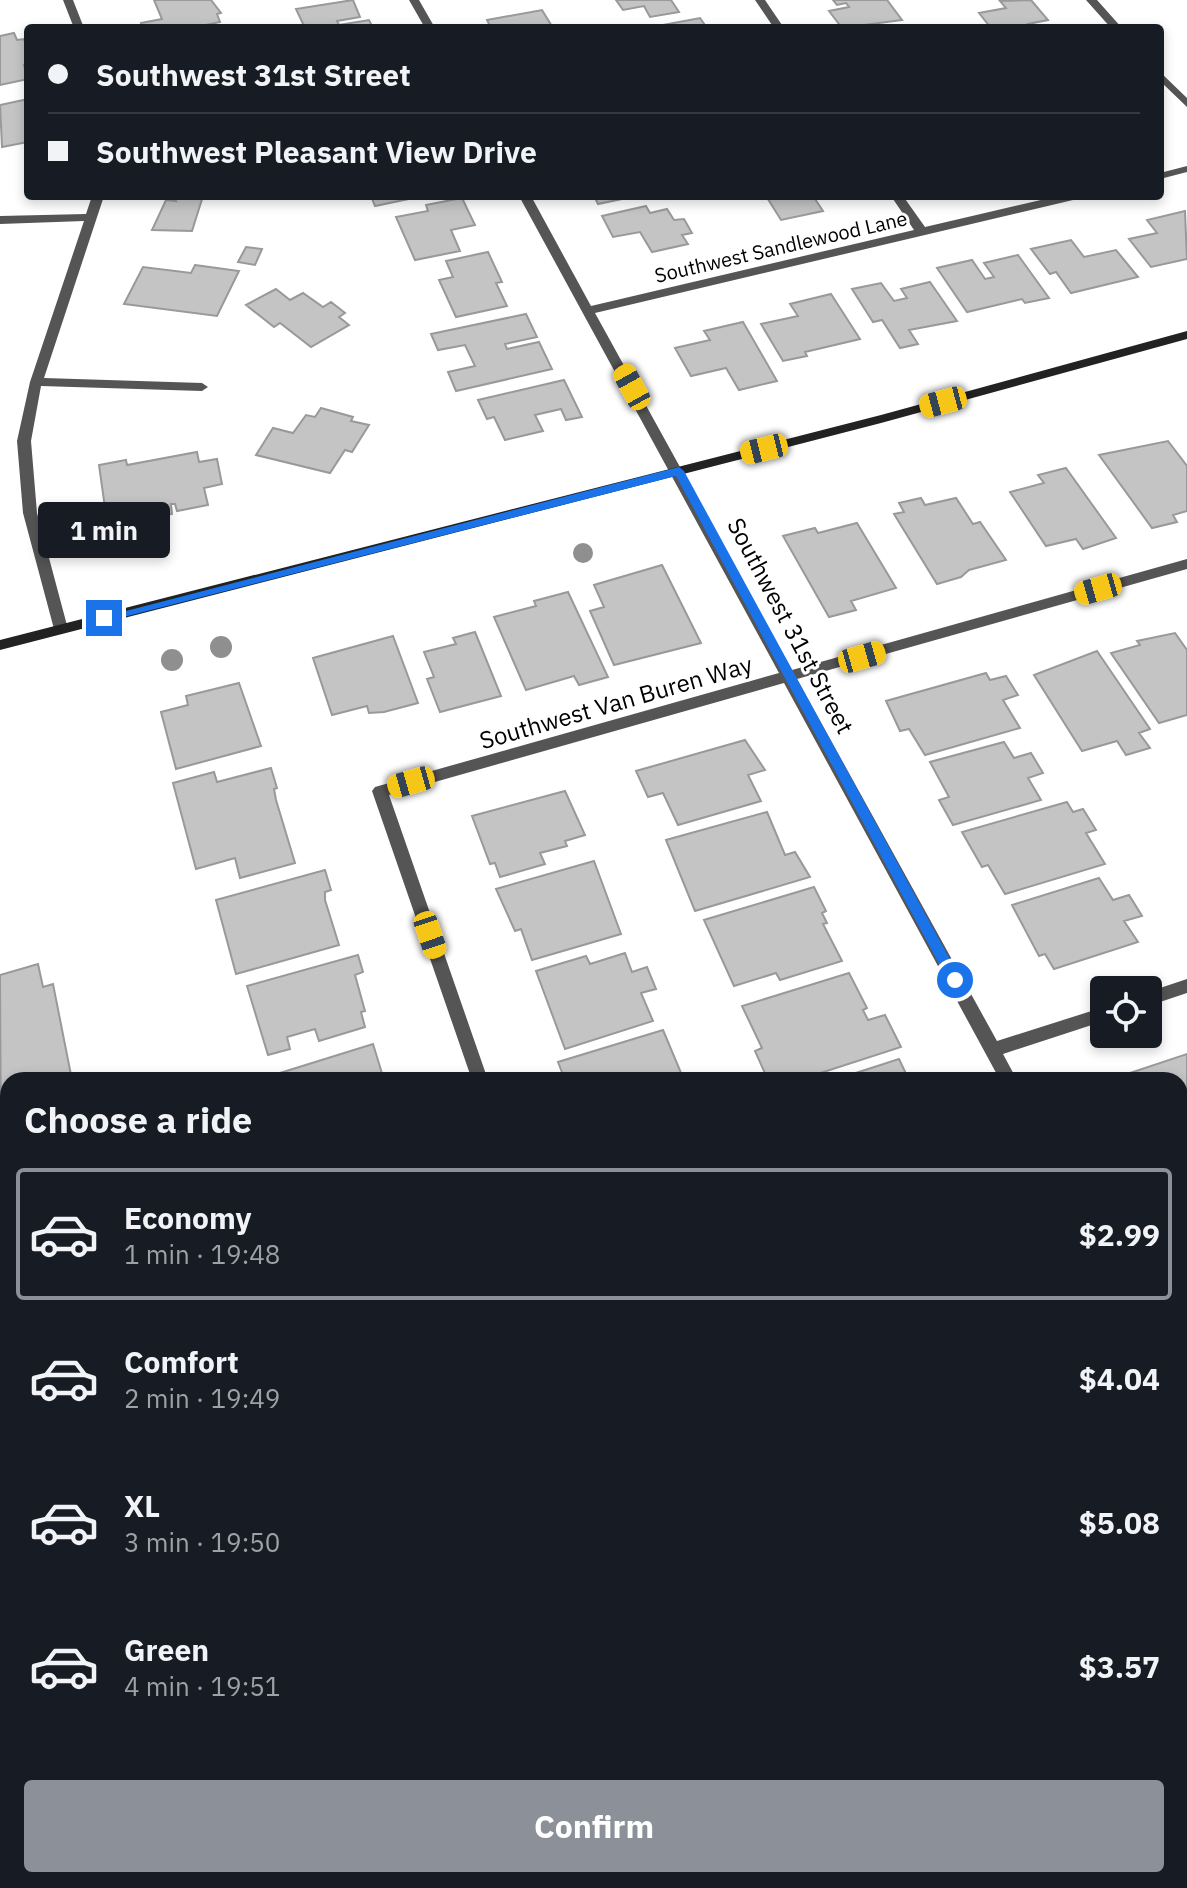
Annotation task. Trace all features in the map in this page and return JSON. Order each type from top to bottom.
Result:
[{"type":"main road","points":[[0,645],[679,471],[1187,335]]},
{"type":"street","points":[[68,0],[77,24]]},
{"type":"street","points":[[414,0],[428,24]]},
{"type":"street","points":[[760,0],[776,24]]},
{"type":"street","points":[[1094,0],[1114,24]]},
{"type":"street","points":[[1164,79],[1187,104]]},
{"type":"street","points":[[1164,175],[1187,169]]},
{"type":"street","points":[[61,629],[30,513],[24,476],[24,441],[36,382],[96,200]]},
{"type":"street","name":"Southwest 31st Street","points":[[527,200],[679,471],[1005,1072]]},
{"type":"street","points":[[900,200],[922,232]]},
{"type":"street","name":"Southwest Sandlewood Lane","points":[[590,310],[1056,200]]},
{"type":"street","points":[[0,220],[90,217]]},
{"type":"street","points":[[36,382],[202,387]]},
{"type":"street","name":"Southwest Van Buren Way","points":[[477,1072],[380,791],[1187,564]]},
{"type":"street","points":[[1162,994],[1187,986]]},
{"type":"street","points":[[993,1050],[1090,1019]]},
{"type":"building","points":[[154,0],[211,0],[221,13],[217,14],[220,22],[210,24],[141,23],[162,19]]},
{"type":"building","points":[[353,0],[360,17],[337,21],[338,24],[303,24],[296,9]]},
{"type":"building","points":[[616,0],[671,0],[679,12],[650,17],[644,6],[623,10]]},
{"type":"building","points":[[833,0],[887,0],[902,20],[839,24],[829,11],[849,7],[846,3],[837,5]]},
{"type":"building","points":[[1031,0],[1048,20],[1028,24],[988,24],[979,13],[1006,8],[1000,1]]},
{"type":"building","points":[[542,10],[551,24],[489,24],[487,20]]},
{"type":"building","points":[[700,18],[704,24],[668,24]]},
{"type":"building","points":[[369,20],[371,24],[345,24]]},
{"type":"building","points":[[14,33],[17,40],[24,39],[24,80],[0,85],[0,36]]},
{"type":"building","points":[[24,100],[24,143],[2,147],[0,105]]},
{"type":"building","points":[[166,200],[202,200],[192,231],[152,230]]},
{"type":"building","points":[[373,200],[404,200],[375,206]]},
{"type":"building","points":[[463,200],[475,225],[451,230],[460,251],[415,260],[396,217],[428,211],[426,205]]},
{"type":"building","points":[[596,200],[617,200],[598,204]]},
{"type":"building","points":[[768,200],[816,200],[823,211],[781,220]]},
{"type":"building","points":[[646,206],[650,213],[667,209],[674,220],[684,219],[692,233],[682,235],[688,244],[652,252],[640,232],[613,237],[602,216]]},
{"type":"building","points":[[1185,211],[1187,259],[1151,267],[1129,239],[1157,233],[1147,220]]},
{"type":"building","points":[[1071,240],[1084,257],[1116,250],[1138,277],[1071,293],[1056,272],[1050,274],[1031,249]]},
{"type":"building","points":[[246,247],[262,249],[255,265],[238,262]]},
{"type":"building","points":[[488,252],[502,282],[496,283],[507,306],[456,317],[439,280],[453,277],[446,261]]},
{"type":"building","points":[[1018,255],[1049,298],[1025,303],[1022,299],[967,312],[937,268],[972,260],[985,279],[994,277],[984,263]]},
{"type":"building","points":[[195,265],[239,271],[217,316],[124,304],[143,267],[191,273]]},
{"type":"building","points":[[930,282],[957,321],[909,330],[918,344],[900,348],[882,320],[873,322],[852,289],[881,283],[894,301],[907,298],[901,289]]},
{"type":"building","points":[[276,289],[290,300],[303,293],[323,307],[331,302],[345,313],[339,317],[349,325],[311,347],[280,323],[274,327],[246,305]]},
{"type":"building","points":[[831,294],[860,339],[805,352],[807,356],[783,361],[761,324],[798,316],[790,304]]},
{"type":"building","points":[[526,314],[537,337],[505,344],[507,349],[539,342],[552,369],[456,391],[448,372],[475,366],[465,345],[438,350],[431,334]]},
{"type":"building","points":[[743,322],[777,381],[739,390],[726,368],[691,376],[675,348],[710,340],[704,331]]},
{"type":"building","points":[[564,380],[582,417],[566,420],[561,409],[535,415],[543,431],[505,440],[494,417],[487,419],[478,400]]},
{"type":"building","points":[[321,408],[369,425],[352,452],[345,450],[330,473],[256,455],[273,428],[293,433],[306,415],[315,417]]},
{"type":"building","points":[[1168,441],[1187,466],[1187,511],[1173,515],[1177,522],[1152,528],[1099,455]]},
{"type":"building","points":[[197,452],[199,462],[217,459],[222,484],[204,488],[208,505],[177,511],[175,504],[171,504],[172,514],[151,518],[149,507],[106,515],[99,465],[126,460],[127,465]]},
{"type":"building","points":[[1066,468],[1116,538],[1083,549],[1076,539],[1046,546],[1010,492],[1044,483],[1038,475]]},
{"type":"building","points":[[921,498],[925,505],[956,498],[973,524],[980,522],[1006,560],[969,570],[961,577],[937,584],[894,514],[904,512],[899,503]]},
{"type":"building","points":[[857,523],[896,588],[851,601],[856,610],[829,617],[783,536],[815,528],[818,533]]},
{"type":"building","points":[[662,565],[701,643],[614,665],[590,611],[604,607],[594,585]]},
{"type":"building","points":[[568,592],[608,677],[579,685],[574,676],[526,690],[494,617],[536,606],[534,601]]},
{"type":"building","points":[[475,632],[501,696],[440,712],[427,679],[434,677],[424,652],[456,644],[453,638]]},
{"type":"building","points":[[1175,633],[1187,650],[1187,715],[1159,723],[1111,653],[1140,645],[1137,641]]},
{"type":"building","points":[[393,636],[418,703],[384,712],[369,713],[367,706],[332,715],[313,658]]},
{"type":"building","points":[[1097,651],[1150,729],[1139,733],[1150,748],[1126,755],[1117,741],[1082,751],[1034,675]]},
{"type":"building","points":[[986,673],[990,680],[1006,676],[1018,695],[1003,700],[1020,728],[925,755],[909,729],[900,731],[886,701]]},
{"type":"building","points":[[239,683],[261,746],[176,769],[161,712],[188,705],[186,696]]},
{"type":"building","points":[[745,740],[765,770],[748,775],[761,801],[678,825],[663,793],[648,797],[636,771]]},
{"type":"building","points":[[1004,742],[1014,758],[1031,753],[1043,773],[1028,778],[1041,800],[953,825],[939,800],[949,797],[930,762]]},
{"type":"building","points":[[271,768],[277,788],[274,789],[276,800],[295,863],[240,878],[235,858],[196,869],[173,783],[214,772],[217,782]]},
{"type":"building","points":[[565,791],[585,835],[565,841],[567,846],[540,853],[545,864],[500,877],[495,863],[490,864],[472,816]]},
{"type":"building","points":[[1067,802],[1073,812],[1083,809],[1096,830],[1086,833],[1105,864],[1005,894],[988,865],[982,867],[962,832]]},
{"type":"building","points":[[767,812],[785,855],[795,852],[810,877],[695,911],[666,840]]},
{"type":"building","points":[[594,861],[621,934],[532,960],[521,929],[515,931],[496,889]]},
{"type":"building","points":[[325,870],[331,890],[325,892],[325,900],[339,945],[236,974],[216,900]]},
{"type":"building","points":[[1099,878],[1113,900],[1129,895],[1142,916],[1124,921],[1138,942],[1054,969],[1045,954],[1039,956],[1012,905]]},
{"type":"building","points":[[814,887],[826,911],[822,913],[827,923],[823,924],[842,961],[780,980],[776,973],[734,986],[704,920]]},
{"type":"building","points":[[625,953],[632,972],[647,967],[656,989],[641,993],[653,1021],[565,1049],[536,971],[586,956],[590,964]]},
{"type":"building","points":[[358,955],[363,972],[355,975],[365,1011],[361,1012],[365,1027],[319,1041],[315,1029],[287,1037],[290,1049],[268,1055],[247,986]]},
{"type":"building","points":[[38,964],[43,987],[53,984],[70,1072],[1,1072],[0,975]]},
{"type":"building","points":[[849,973],[867,1008],[863,1010],[868,1020],[885,1015],[901,1047],[824,1072],[764,1072],[755,1051],[762,1048],[742,1006]]},
{"type":"building","points":[[663,1030],[681,1072],[562,1072],[558,1062]]},
{"type":"building","points":[[373,1044],[382,1072],[283,1072]]},
{"type":"building","points":[[1187,1054],[1187,1072],[1133,1072]]},
{"type":"building","points":[[899,1059],[905,1072],[859,1072]]},
{"type":"route","points":[[104,618],[679,471],[955,980]]}]
